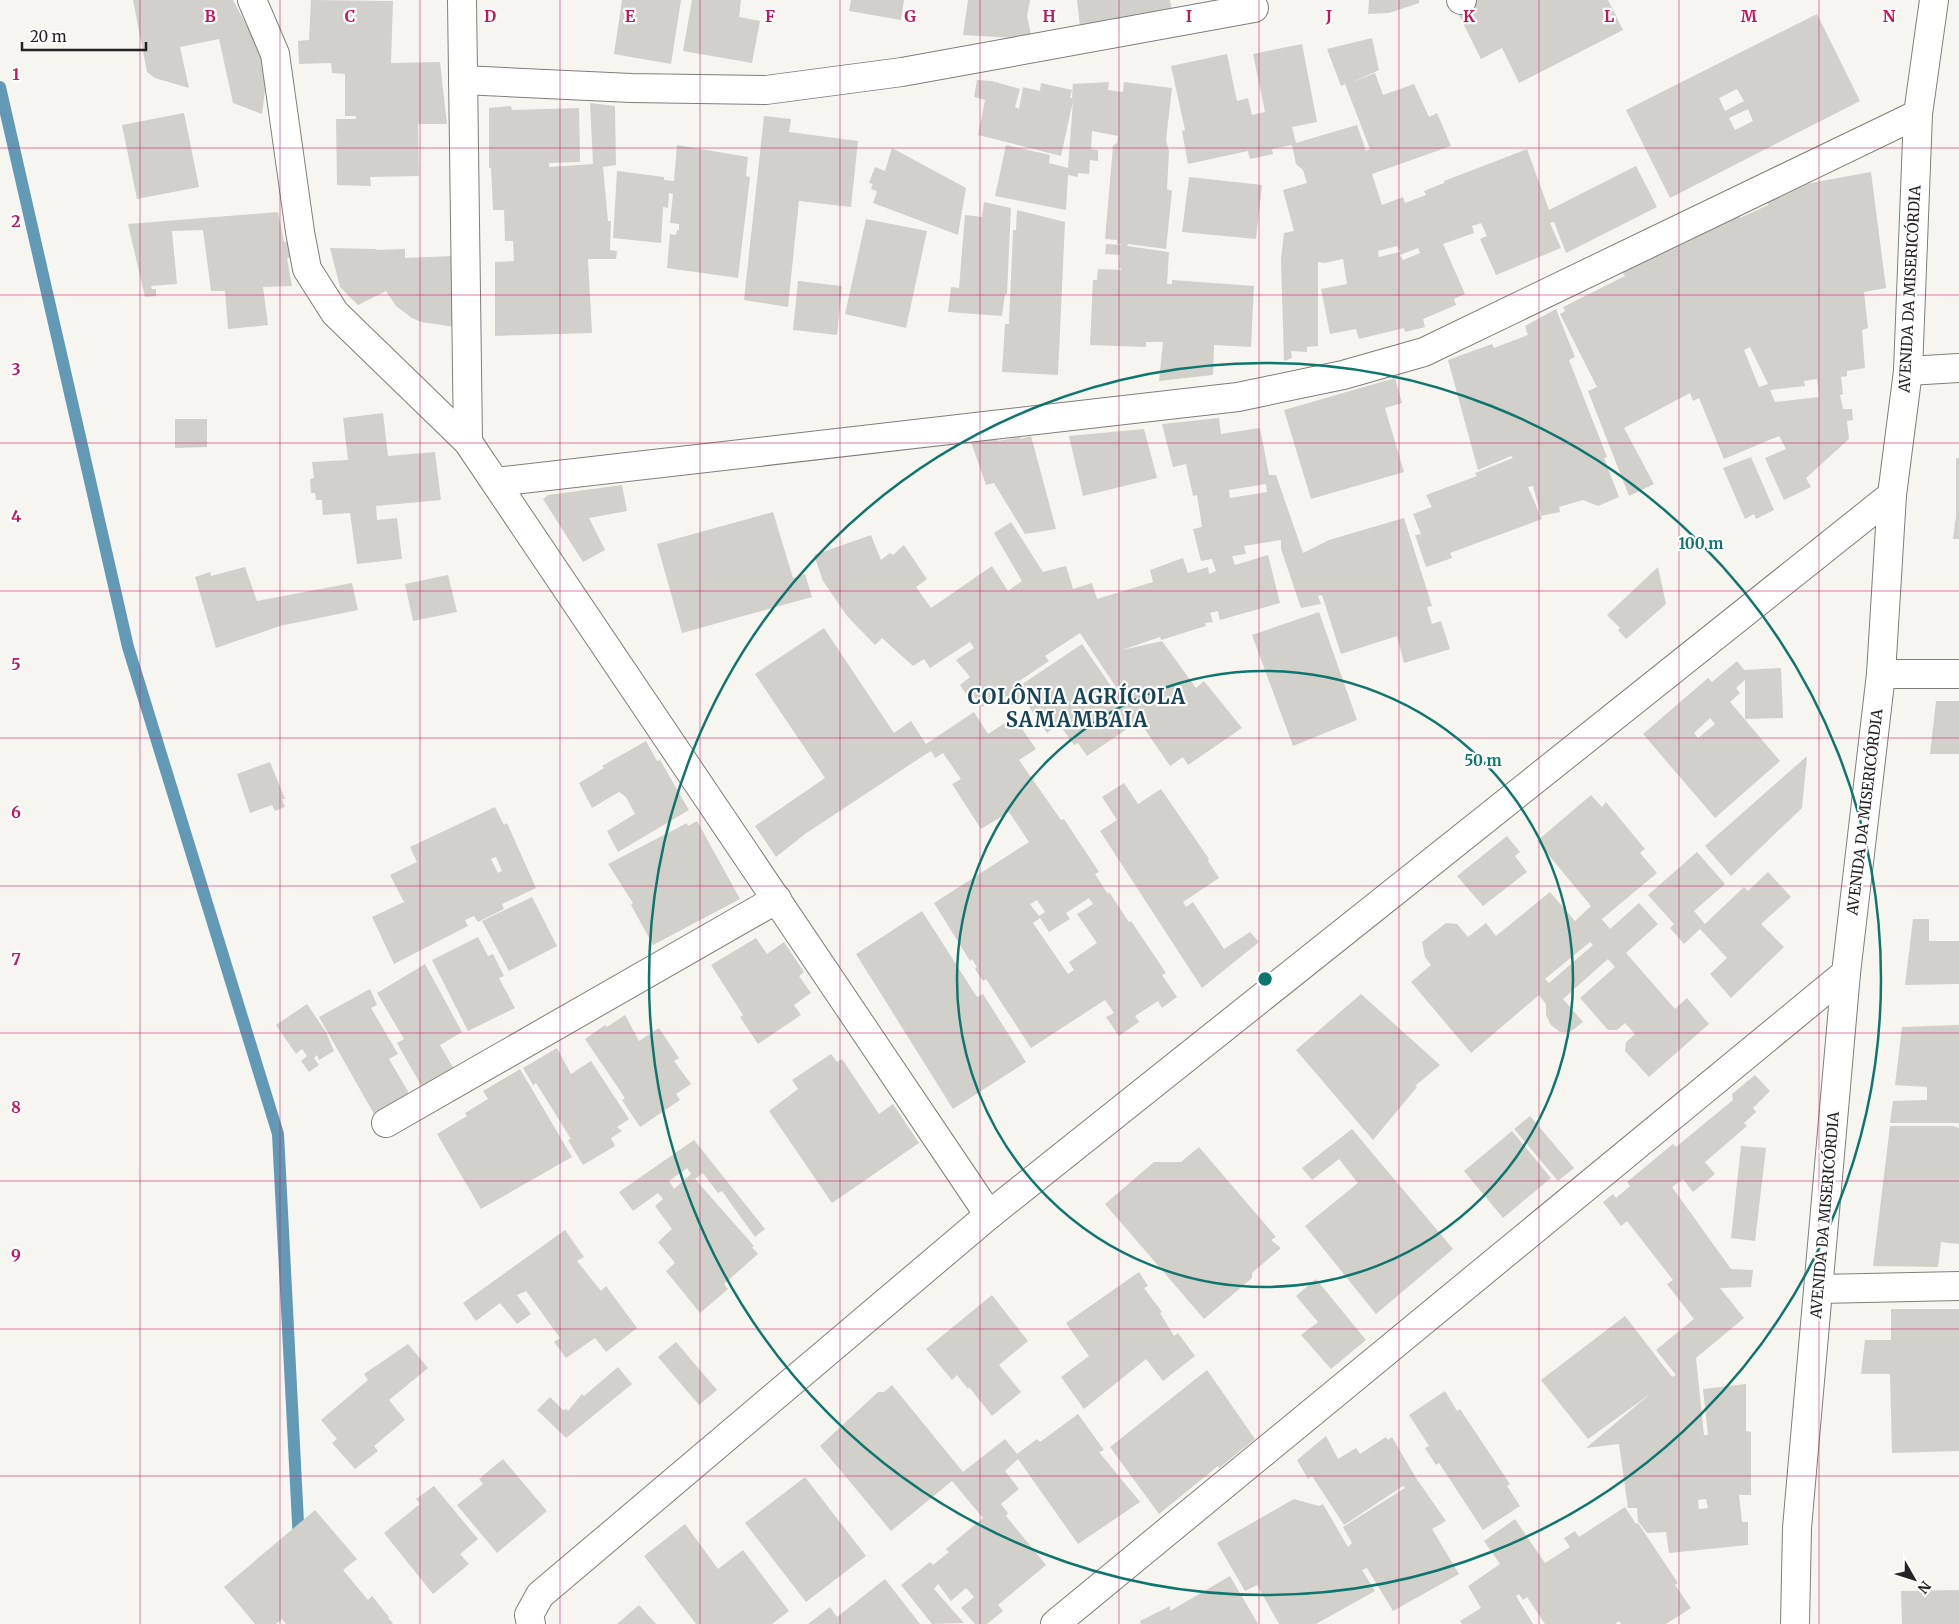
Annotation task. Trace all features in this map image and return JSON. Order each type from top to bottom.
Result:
[{"type":"street","points":[[252,0],[275,54],[307,269],[336,313],[468,442],[989,1215]]},
{"type":"street","points":[[462,0],[468,442]]},
{"type":"street","name":"AVENIDA DA MISERICÓRDIA","points":[[1795,1624],[1797,1528],[1846,973],[1881,674],[1892,495],[1908,371],[1918,114],[1934,0]]},
{"type":"street","points":[[464,80],[631,88],[766,90],[902,72],[1254,8]]},
{"type":"street","points":[[496,482],[1238,397],[1343,375],[1424,352],[1918,114]]},
{"type":"street","points":[[1908,371],[1959,368]]},
{"type":"street","points":[[531,1624],[529,1615],[540,1595],[989,1215],[1892,495]]},
{"type":"street","points":[[1881,674],[1959,674]]},
{"type":"street","points":[[386,1123],[777,899]]},
{"type":"street","points":[[1054,1624],[1846,973]]},
{"type":"street","points":[[1819,1289],[1959,1286]]},
{"type":"building","points":[[133,0],[233,0],[268,66],[262,114],[233,103],[219,39],[180,47],[189,88],[155,78],[147,72]]},
{"type":"building","points":[[311,0],[393,1],[391,63],[440,62],[447,124],[418,124],[419,176],[370,177],[371,186],[337,185],[336,119],[356,119],[356,116],[345,116],[345,74],[332,73],[331,63],[299,64],[298,41],[309,40]]},
{"type":"building","points":[[622,0],[681,0],[671,64],[614,54]]},
{"type":"building","points":[[692,0],[741,0],[739,17],[760,21],[752,63],[683,51]]},
{"type":"building","points":[[851,0],[904,0],[901,20],[849,11]]},
{"type":"building","points":[[968,0],[1030,0],[1027,16],[1032,39],[963,35]]},
{"type":"building","points":[[1077,0],[1170,0],[1173,15],[1080,27]]},
{"type":"building","points":[[1369,0],[1419,0],[1419,3],[1389,13],[1368,14]]},
{"type":"building","points":[[1474,0],[1608,0],[1623,30],[1519,83],[1502,48],[1481,59],[1456,9]]},
{"type":"building","points":[[1817,14],[1860,101],[1670,198],[1626,110]],"holes":[[[1737,89],[1744,101],[1725,111],[1719,98]],[[1748,109],[1753,121],[1735,130],[1729,118]]]},
{"type":"building","points":[[1372,38],[1379,70],[1351,83],[1375,73],[1383,95],[1414,84],[1429,117],[1437,113],[1451,146],[1372,174],[1382,205],[1403,197],[1405,203],[1426,195],[1424,191],[1444,183],[1444,181],[1527,149],[1549,210],[1636,166],[1657,207],[1566,253],[1554,222],[1550,223],[1561,248],[1496,275],[1480,239],[1487,236],[1481,223],[1472,226],[1474,233],[1443,244],[1465,294],[1454,299],[1456,305],[1423,319],[1425,327],[1405,332],[1404,328],[1359,339],[1356,329],[1330,334],[1321,289],[1347,284],[1343,259],[1324,263],[1318,262],[1318,346],[1307,347],[1307,352],[1291,351],[1292,358],[1284,361],[1281,259],[1284,233],[1294,231],[1283,190],[1307,183],[1303,170],[1296,164],[1292,145],[1272,149],[1273,154],[1250,159],[1248,151],[1188,164],[1182,131],[1185,130],[1171,66],[1227,54],[1237,101],[1248,98],[1252,115],[1265,112],[1253,54],[1302,44],[1317,122],[1292,127],[1296,143],[1357,125],[1366,151],[1370,149],[1345,84],[1341,86],[1327,49]],"holes":[[[1397,246],[1400,252],[1379,257],[1378,251]],[[1418,248],[1420,253],[1403,260],[1400,255]]]},
{"type":"building","points":[[977,80],[992,81],[1020,89],[1015,107],[1019,109],[1023,87],[1040,91],[1041,83],[1072,90],[1070,98],[1072,98],[1073,84],[1109,82],[1108,90],[1123,92],[1124,82],[1172,88],[1166,140],[1169,151],[1167,189],[1172,191],[1166,249],[1128,244],[1127,246],[1169,252],[1167,284],[1172,284],[1172,280],[1254,286],[1251,347],[1214,345],[1213,375],[1159,381],[1163,342],[1146,342],[1146,347],[1090,345],[1093,280],[1097,280],[1098,269],[1122,270],[1119,267],[1120,255],[1105,254],[1106,244],[1125,245],[1117,244],[1117,240],[1105,239],[1113,146],[1117,143],[1118,136],[1092,131],[1091,149],[1098,150],[1098,161],[1090,160],[1089,174],[1078,173],[1078,177],[1068,175],[1066,210],[995,196],[1006,145],[1050,155],[1049,163],[1068,168],[1073,101],[1061,156],[978,135],[985,100],[974,97]]},
{"type":"building","points":[[590,103],[615,106],[616,165],[603,167],[608,221],[611,221],[610,250],[617,251],[616,259],[588,259],[592,333],[495,336],[495,262],[514,261],[513,241],[505,241],[504,210],[493,210],[491,168],[489,168],[489,108],[511,106],[512,110],[579,108],[580,162],[549,163],[549,167],[593,164]]},
{"type":"building","points":[[184,113],[199,187],[137,199],[122,125]]},
{"type":"building","points":[[764,116],[791,119],[789,132],[858,141],[851,207],[799,201],[788,307],[744,300]]},
{"type":"building","points":[[677,145],[748,157],[746,176],[750,177],[738,278],[667,268],[670,234],[676,235],[677,230],[679,230],[679,224],[670,223],[673,194],[669,193],[668,208],[663,207],[661,243],[613,238],[617,171],[664,177],[664,180],[674,181]]},
{"type":"building","points":[[892,148],[966,188],[958,235],[873,203],[877,191],[871,189],[873,184],[869,183],[875,167],[885,171]]},
{"type":"building","points":[[1871,172],[1886,288],[1864,292],[1868,328],[1862,330],[1865,368],[1847,371],[1847,376],[1841,377],[1843,394],[1840,395],[1843,409],[1852,409],[1853,420],[1847,421],[1849,439],[1806,478],[1811,487],[1784,500],[1765,458],[1786,449],[1779,436],[1724,459],[1699,398],[1693,401],[1690,393],[1624,428],[1654,484],[1629,496],[1588,391],[1597,387],[1560,314],[1565,311],[1563,307],[1625,276],[1622,272],[1671,247],[1673,249],[1738,214],[1740,218],[1768,205],[1767,196],[1783,188]],"holes":[[[1750,347],[1768,384],[1759,387],[1744,350]],[[1817,379],[1819,397],[1775,402],[1770,390],[1805,386],[1804,381]]]},
{"type":"building","points":[[1189,177],[1262,185],[1256,239],[1182,232]]},
{"type":"building","points":[[984,202],[1011,208],[1007,294],[1005,294],[1002,316],[948,312],[951,287],[959,288],[965,215],[982,217]]},
{"type":"building","points":[[1017,210],[1065,222],[1058,375],[1002,372],[1005,324],[1009,324],[1013,230],[1016,230]]},
{"type":"building","points":[[278,212],[284,242],[292,241],[295,257],[287,258],[292,286],[263,287],[268,325],[228,329],[225,291],[211,291],[203,230],[172,231],[177,284],[151,286],[152,289],[156,289],[156,296],[145,297],[128,224]]},
{"type":"building","points":[[866,219],[927,231],[906,328],[845,314]]},
{"type":"building","points":[[330,248],[405,249],[405,258],[453,256],[456,327],[421,322],[412,318],[396,306],[386,291],[358,305],[340,287]]},
{"type":"building","points":[[798,281],[842,286],[837,335],[793,330]]},
{"type":"building","points":[[1556,309],[1575,357],[1569,360],[1607,457],[1604,458],[1619,497],[1598,506],[1583,500],[1559,507],[1560,512],[1541,516],[1533,486],[1528,487],[1542,519],[1450,553],[1452,558],[1426,567],[1415,535],[1421,534],[1413,514],[1432,507],[1426,495],[1477,476],[1475,473],[1513,458],[1511,456],[1478,470],[1448,360],[1492,344],[1494,348],[1528,335],[1525,326]]},
{"type":"building","points":[[1395,378],[1402,403],[1385,408],[1404,472],[1311,499],[1284,410]]},
{"type":"building","points":[[383,413],[388,456],[435,452],[441,500],[376,506],[377,520],[397,518],[402,559],[357,564],[350,513],[323,515],[322,500],[316,500],[315,493],[311,493],[310,479],[314,478],[312,462],[348,460],[343,418]]},
{"type":"building","points":[[1219,418],[1221,434],[1260,428],[1269,475],[1276,475],[1303,553],[1329,540],[1404,518],[1432,606],[1427,607],[1432,624],[1441,621],[1450,649],[1404,663],[1397,636],[1341,654],[1322,595],[1318,596],[1321,604],[1301,608],[1281,549],[1281,540],[1244,546],[1246,554],[1232,556],[1235,565],[1268,555],[1280,603],[1220,620],[1218,611],[1210,613],[1213,622],[1205,623],[1206,626],[1161,640],[1160,637],[1122,650],[1162,641],[1196,688],[1204,681],[1242,728],[1188,765],[1183,757],[1170,766],[1139,721],[1087,756],[1078,743],[1074,745],[1059,724],[1047,733],[1023,698],[1012,705],[1003,693],[982,707],[970,691],[966,694],[960,685],[970,677],[956,660],[974,648],[970,642],[930,668],[924,659],[913,666],[882,638],[875,645],[847,616],[823,581],[814,555],[871,535],[881,560],[890,553],[893,555],[904,545],[927,579],[916,587],[931,608],[992,566],[1008,591],[1022,581],[994,533],[1011,522],[1043,572],[1066,566],[1073,589],[1092,583],[1097,599],[1153,582],[1150,570],[1183,558],[1188,573],[1208,567],[1209,574],[1216,571],[1212,559],[1201,561],[1193,529],[1202,527],[1197,495],[1193,496],[1186,464],[1173,467],[1162,424]],"holes":[[[1266,484],[1267,492],[1230,498],[1229,490]],[[1080,633],[1118,690],[1115,692],[1082,644],[1018,687],[1015,684],[1049,661],[1045,656]]]},
{"type":"building","points":[[175,419],[207,419],[207,447],[175,448]]},
{"type":"building","points":[[1144,429],[1157,478],[1083,496],[1069,436]]},
{"type":"building","points":[[1031,436],[1056,529],[1025,534],[994,483],[986,485],[971,442],[997,439],[998,441],[1020,437],[1021,439]]},
{"type":"building","points":[[1751,457],[1774,510],[1756,519],[1754,514],[1745,519],[1723,468]]},
{"type":"building","points":[[1956,458],[1959,458],[1959,539],[1953,539],[1956,516]]},
{"type":"building","points":[[622,485],[627,511],[589,518],[605,550],[583,562],[543,499],[548,495]]},
{"type":"building","points":[[773,512],[793,578],[805,574],[812,597],[682,633],[657,544]]},
{"type":"building","points":[[245,567],[257,601],[352,583],[358,610],[280,626],[216,648],[195,577],[210,572],[211,576]]},
{"type":"building","points":[[1658,567],[1666,604],[1626,639],[1618,630],[1620,628],[1607,615]]},
{"type":"building","points":[[448,575],[457,612],[413,621],[405,584]]},
{"type":"building","points":[[1319,612],[1357,720],[1293,746],[1252,635]]},
{"type":"building","points":[[824,628],[894,733],[911,721],[926,744],[974,712],[988,734],[1014,717],[1036,749],[1019,760],[1061,820],[1064,819],[1099,872],[1095,874],[1108,894],[1109,892],[1129,922],[1131,921],[1166,973],[1162,975],[1177,997],[1162,1008],[1158,1001],[1135,1016],[1139,1022],[1119,1036],[1106,1017],[1114,1013],[1105,1000],[1031,1048],[986,979],[983,981],[975,969],[977,967],[972,959],[970,961],[934,903],[1029,842],[1009,812],[981,829],[952,784],[961,779],[943,753],[935,758],[931,751],[805,834],[776,857],[755,826],[825,778],[755,674]],"holes":[[[1089,898],[1093,904],[1077,914],[1097,943],[1069,962],[1074,970],[1068,974],[1033,923],[1040,918],[1049,932],[1070,919],[1066,913]],[[1037,900],[1045,912],[1039,916],[1030,904]]]},
{"type":"building","points":[[1737,661],[1744,670],[1781,668],[1783,718],[1745,719],[1745,680],[1736,688],[1740,693],[1730,702],[1780,761],[1715,818],[1643,734],[1708,678],[1712,682]],"holes":[[[1710,718],[1715,724],[1698,738],[1694,733]]]},
{"type":"building","points":[[1936,701],[1959,701],[1959,754],[1930,754]]},
{"type":"building","points":[[646,741],[657,761],[660,760],[689,810],[618,852],[607,831],[635,814],[626,797],[619,792],[592,808],[579,783],[604,768],[602,766]]},
{"type":"building","points":[[1807,756],[1802,808],[1731,876],[1705,846]]},
{"type":"building","points":[[270,762],[285,799],[282,799],[285,807],[275,811],[272,805],[250,813],[237,774]]},
{"type":"building","points":[[1124,783],[1138,804],[1161,789],[1209,859],[1208,861],[1219,878],[1183,902],[1186,907],[1193,902],[1224,949],[1250,932],[1259,942],[1202,988],[1100,831],[1117,820],[1102,797]]},
{"type":"building","points":[[1591,795],[1602,807],[1606,802],[1645,849],[1640,853],[1657,873],[1602,919],[1610,929],[1639,903],[1658,924],[1626,953],[1675,1009],[1687,998],[1709,1024],[1649,1077],[1625,1051],[1626,1042],[1635,1034],[1625,1023],[1617,1030],[1608,1030],[1580,998],[1615,967],[1608,959],[1563,999],[1583,1022],[1570,1032],[1560,1032],[1551,1025],[1546,1015],[1546,1004],[1539,995],[1471,1053],[1411,982],[1431,965],[1425,957],[1422,942],[1446,923],[1457,924],[1468,937],[1486,923],[1496,936],[1550,892],[1575,921],[1591,906],[1537,841]],"holes":[[[1590,942],[1593,945],[1549,983],[1545,979]]]},
{"type":"building","points":[[495,807],[504,825],[507,823],[536,888],[502,904],[504,909],[478,922],[474,916],[465,920],[468,926],[394,964],[372,917],[404,902],[390,875],[417,862],[410,847]],"holes":[[[496,857],[502,871],[498,873],[491,859]]]},
{"type":"building","points":[[697,821],[740,899],[653,945],[631,905],[633,903],[608,864],[687,823],[688,826]]},
{"type":"building","points":[[1507,836],[1520,852],[1515,856],[1527,872],[1483,906],[1457,876]]},
{"type":"building","points":[[1697,852],[1725,884],[1694,911],[1705,924],[1744,887],[1748,891],[1768,872],[1791,897],[1761,924],[1784,947],[1731,998],[1710,974],[1727,958],[1700,929],[1684,944],[1670,928],[1674,924],[1648,895]]},
{"type":"building","points":[[532,897],[557,946],[509,971],[482,921]]},
{"type":"building","points":[[922,911],[977,997],[983,994],[1026,1062],[953,1109],[856,954]]},
{"type":"building","points":[[1913,919],[1929,919],[1929,941],[1959,941],[1959,984],[1905,985]]},
{"type":"building","points":[[478,937],[488,956],[493,954],[504,976],[499,978],[515,1008],[468,1031],[432,960]]},
{"type":"building","points":[[756,938],[767,954],[784,942],[804,972],[799,976],[811,993],[794,1005],[801,1015],[758,1044],[740,1017],[743,1015],[711,965]]},
{"type":"building","points":[[425,964],[462,1032],[440,1045],[454,1069],[422,1087],[397,1043],[404,1039],[377,993]]},
{"type":"building","points":[[370,989],[377,1005],[371,1008],[398,1054],[389,1059],[410,1095],[374,1114],[319,1017]]},
{"type":"building","points":[[1361,994],[1440,1065],[1415,1086],[1417,1087],[1373,1140],[1296,1050]]},
{"type":"building","points":[[307,1004],[326,1032],[334,1051],[319,1060],[317,1055],[314,1058],[319,1065],[309,1072],[301,1061],[307,1056],[302,1049],[296,1054],[276,1025]]},
{"type":"building","points":[[625,1015],[639,1041],[659,1028],[679,1058],[674,1061],[691,1084],[676,1094],[680,1100],[640,1127],[622,1100],[625,1098],[585,1039],[605,1025],[607,1027]]},
{"type":"building","points":[[1959,1025],[1959,1123],[1890,1123],[1893,1101],[1927,1100],[1927,1087],[1895,1085],[1902,1027]]},
{"type":"building","points":[[557,1048],[571,1074],[591,1061],[629,1119],[617,1127],[622,1131],[611,1138],[615,1146],[583,1165],[568,1140],[571,1139],[536,1083],[533,1085],[523,1068]]},
{"type":"building","points":[[831,1054],[837,1062],[842,1059],[879,1114],[893,1104],[919,1143],[832,1203],[769,1111],[798,1089],[792,1080]]},
{"type":"building","points":[[520,1069],[572,1157],[481,1209],[437,1134],[467,1116],[465,1113],[488,1099],[483,1091]]},
{"type":"building","points":[[1755,1075],[1770,1091],[1753,1108],[1756,1112],[1744,1123],[1747,1126],[1705,1162],[1715,1174],[1693,1192],[1683,1179],[1672,1187],[1731,1269],[1753,1270],[1751,1287],[1720,1288],[1744,1318],[1696,1358],[1704,1435],[1708,1435],[1703,1389],[1746,1384],[1746,1431],[1751,1432],[1751,1495],[1739,1495],[1742,1522],[1748,1522],[1748,1545],[1669,1553],[1666,1532],[1647,1533],[1638,1521],[1637,1508],[1628,1508],[1619,1444],[1586,1448],[1650,1394],[1588,1439],[1541,1380],[1625,1316],[1672,1377],[1676,1375],[1656,1350],[1694,1319],[1667,1284],[1673,1280],[1627,1221],[1621,1226],[1603,1202],[1613,1194],[1616,1198],[1630,1186],[1627,1182],[1673,1144],[1676,1147],[1733,1100],[1732,1094]],"holes":[[[1706,1499],[1708,1508],[1699,1509],[1698,1500]]]},
{"type":"building","points":[[1530,1116],[1574,1168],[1558,1181],[1514,1129]]},
{"type":"building","points":[[1890,1126],[1953,1126],[1959,1128],[1959,1244],[1941,1242],[1938,1267],[1873,1266]]},
{"type":"building","points":[[1352,1129],[1453,1249],[1376,1314],[1305,1226],[1358,1183],[1339,1159],[1312,1180],[1302,1168]]},
{"type":"building","points":[[1512,1131],[1551,1178],[1503,1218],[1464,1171]]},
{"type":"building","points":[[694,1140],[765,1229],[755,1237],[722,1191],[718,1193],[703,1173],[695,1179],[754,1246],[752,1247],[758,1254],[724,1284],[728,1289],[700,1313],[666,1271],[675,1263],[658,1242],[672,1229],[655,1206],[663,1199],[658,1193],[633,1211],[619,1192]],"holes":[[[687,1168],[691,1174],[674,1189],[669,1181]]]},
{"type":"building","points":[[1741,1146],[1766,1148],[1755,1241],[1731,1238]]},
{"type":"building","points":[[1199,1147],[1276,1237],[1271,1240],[1281,1248],[1252,1273],[1252,1278],[1204,1319],[1105,1204],[1154,1162],[1181,1162]]},
{"type":"building","points":[[565,1230],[584,1257],[577,1261],[601,1291],[606,1286],[637,1328],[606,1352],[595,1338],[566,1358],[554,1342],[560,1338],[526,1291],[517,1295],[531,1314],[517,1324],[500,1303],[476,1321],[463,1303]]},
{"type":"building","points":[[1139,1272],[1148,1286],[1144,1288],[1162,1312],[1160,1313],[1174,1336],[1178,1333],[1195,1356],[1163,1381],[1146,1359],[1084,1409],[1061,1377],[1089,1356],[1066,1323]]},
{"type":"building","points":[[1316,1279],[1366,1340],[1331,1369],[1301,1335],[1318,1322],[1296,1296]]},
{"type":"building","points":[[992,1295],[1028,1341],[999,1365],[1021,1392],[992,1416],[969,1387],[968,1389],[957,1375],[952,1380],[926,1349]]},
{"type":"building","points":[[1891,1309],[1959,1309],[1959,1451],[1892,1453],[1890,1374],[1861,1374],[1865,1340],[1891,1340]]},
{"type":"building","points":[[676,1342],[717,1390],[699,1405],[658,1357]]},
{"type":"building","points":[[408,1344],[428,1368],[389,1400],[405,1420],[374,1446],[378,1451],[355,1469],[332,1443],[337,1439],[321,1420],[368,1380],[364,1374]]},
{"type":"building","points":[[618,1367],[632,1384],[566,1438],[537,1410],[550,1397],[563,1410],[566,1409],[568,1411],[582,1394],[584,1396]]},
{"type":"building","points":[[1207,1370],[1255,1439],[1219,1468],[1218,1466],[1159,1514],[1110,1447]]},
{"type":"building","points":[[892,1385],[963,1472],[1005,1439],[1017,1454],[1037,1439],[1040,1442],[1078,1414],[1104,1450],[1099,1452],[1140,1502],[1078,1544],[1018,1459],[1005,1471],[1019,1489],[1001,1504],[1008,1513],[1006,1516],[1046,1565],[998,1605],[1003,1611],[987,1624],[975,1624],[961,1608],[974,1597],[966,1588],[951,1601],[938,1584],[934,1589],[964,1623],[932,1624],[901,1585],[930,1562],[933,1565],[949,1552],[946,1549],[983,1518],[952,1481],[891,1531],[820,1446],[878,1392],[884,1392]]},
{"type":"building","points":[[1445,1391],[1457,1411],[1460,1409],[1510,1484],[1507,1486],[1520,1506],[1483,1530],[1439,1463],[1436,1465],[1425,1448],[1429,1446],[1409,1415]]},
{"type":"building","points":[[1326,1436],[1338,1459],[1356,1448],[1360,1454],[1386,1437],[1388,1440],[1392,1437],[1416,1478],[1446,1521],[1432,1529],[1459,1574],[1393,1611],[1367,1568],[1362,1570],[1375,1591],[1316,1624],[1279,1624],[1257,1585],[1245,1591],[1217,1543],[1294,1499],[1319,1506],[1323,1504],[1348,1547],[1352,1543],[1343,1527],[1405,1488],[1403,1486],[1344,1525],[1312,1476],[1308,1479],[1297,1460]]},
{"type":"building","points":[[503,1459],[547,1511],[497,1553],[457,1505],[483,1484],[479,1479]]},
{"type":"building","points":[[805,1477],[866,1556],[806,1602],[745,1523]]},
{"type":"building","points":[[434,1486],[478,1539],[460,1554],[469,1564],[433,1594],[384,1533],[420,1504],[416,1499]]},
{"type":"building","points":[[1625,1507],[1636,1524],[1638,1523],[1678,1583],[1675,1585],[1691,1608],[1666,1624],[1621,1624],[1619,1621],[1615,1624],[1545,1624],[1527,1597],[1523,1600],[1519,1594],[1516,1596],[1533,1624],[1462,1624],[1460,1621],[1481,1608],[1468,1586],[1500,1564],[1484,1541],[1515,1519],[1545,1563],[1570,1547],[1564,1538],[1575,1531],[1579,1537]]},
{"type":"building","points":[[315,1510],[357,1559],[343,1570],[368,1600],[372,1596],[389,1617],[392,1624],[286,1624],[282,1619],[276,1624],[255,1624],[224,1587]]},
{"type":"building","points":[[685,1524],[718,1569],[743,1550],[789,1611],[772,1624],[696,1624],[644,1556]]},
{"type":"building","points":[[1230,1576],[1258,1624],[1141,1624],[1140,1621],[1170,1606],[1170,1611]]},
{"type":"building","points":[[885,1579],[920,1624],[808,1624],[830,1607],[837,1617]]},
{"type":"building","points":[[1959,1590],[1959,1624],[1902,1624],[1901,1591]]},
{"type":"building","points":[[639,1605],[656,1624],[617,1624]]},
{"type":"waterway","points":[[0,87],[128,647],[278,1134],[299,1542]]},
{"type":"district","name":"COLÔNIA AGRÍCOLA SAMAMBAIA","points":[[1077,708]]}]
